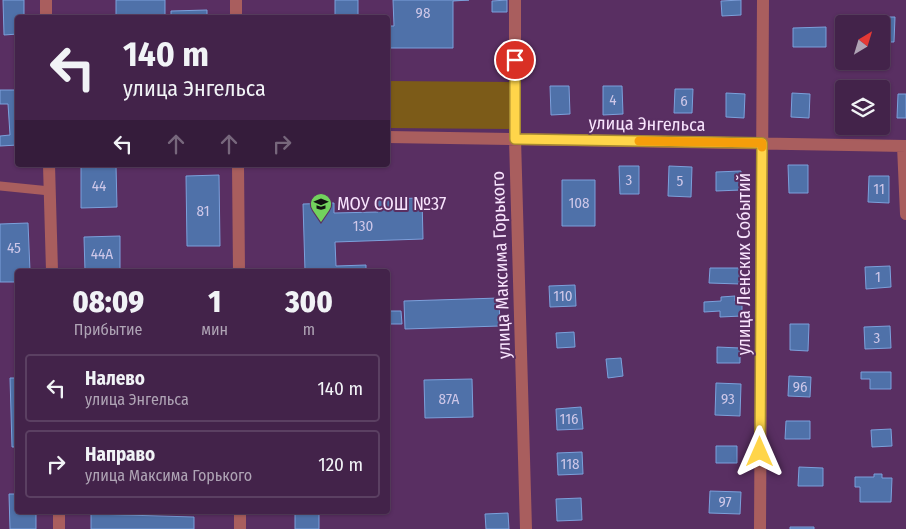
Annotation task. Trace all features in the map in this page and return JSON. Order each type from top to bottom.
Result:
[{"type":"street","points":[[46,0],[46,15]]},
{"type":"street","points":[[236,0],[236,15]]},
{"type":"street","name":"улица Максима Горького","points":[[515,0],[515,139],[526,529]]},
{"type":"street","name":"улица Ленских Событий","points":[[760,529],[763,0]]},
{"type":"street","name":"улица Энгельса","points":[[390,137],[905,146]]},
{"type":"street","points":[[905,146],[906,214]]},
{"type":"street","points":[[49,167],[52,269]]},
{"type":"street","points":[[238,167],[239,269]]},
{"type":"street","points":[[59,514],[59,529]]},
{"type":"street","points":[[240,514],[240,529]]},
{"type":"lane","points":[[0,186],[50,191]]},
{"type":"shaded area","points":[[390,81],[510,82],[510,129],[390,128]]},
{"type":"building","points":[[3,0],[24,0],[24,15],[15,15],[15,34],[4,35]]},
{"type":"building","points":[[116,0],[165,0],[165,15],[116,15]]},
{"type":"building","points":[[335,0],[358,0],[358,15],[335,15]]},
{"type":"building","points":[[393,0],[469,0],[453,1],[453,48],[390,48],[390,26],[394,26]]},
{"type":"building","points":[[507,0],[507,12],[492,12],[492,1]]},
{"type":"building","points":[[741,0],[741,15],[722,16],[721,1]]},
{"type":"building","points":[[207,10],[207,15],[171,15],[171,11]]},
{"type":"building","points":[[890,17],[895,17],[894,42],[890,42]]},
{"type":"building","points":[[826,27],[826,47],[793,47],[793,28]]},
{"type":"building","points":[[550,86],[569,86],[570,114],[551,115]]},
{"type":"building","points":[[603,86],[622,86],[623,114],[603,115]]},
{"type":"building","points":[[675,89],[693,89],[692,113],[674,113]]},
{"type":"building","points":[[0,90],[15,90],[15,145],[0,146],[0,136],[10,135],[8,104],[0,104]]},
{"type":"building","points":[[726,93],[745,94],[744,118],[726,117]]},
{"type":"building","points":[[792,93],[810,94],[809,118],[791,117]]},
{"type":"building","points":[[898,94],[906,94],[906,118],[897,118]]},
{"type":"building","points":[[788,165],[808,165],[808,193],[789,193]]},
{"type":"building","points":[[619,166],[639,166],[639,194],[620,194]]},
{"type":"building","points":[[669,166],[692,167],[691,197],[668,196]]},
{"type":"building","points":[[81,167],[116,167],[117,207],[81,208]]},
{"type":"building","points":[[741,171],[741,190],[716,191],[716,172]]},
{"type":"building","points":[[219,175],[220,246],[187,246],[186,176]]},
{"type":"building","points":[[869,176],[889,176],[889,203],[868,202]]},
{"type":"building","points":[[562,180],[595,180],[595,226],[562,226]]},
{"type":"building","points":[[422,198],[423,239],[335,242],[336,266],[366,265],[366,269],[305,269],[303,204],[334,203],[334,213],[378,212],[378,199]]},
{"type":"building","points":[[28,223],[30,269],[15,269],[15,282],[0,282],[0,224]]},
{"type":"building","points":[[120,236],[120,269],[85,269],[84,237]]},
{"type":"building","points":[[890,266],[891,287],[866,289],[865,267]]},
{"type":"building","points":[[710,268],[740,268],[740,284],[709,283]]},
{"type":"building","points":[[575,285],[576,306],[550,307],[549,286]]},
{"type":"building","points":[[735,296],[735,301],[742,301],[742,316],[720,317],[720,311],[704,312],[704,302],[721,301],[721,297]]},
{"type":"building","points":[[499,298],[500,326],[405,329],[404,301]]},
{"type":"building","points":[[390,311],[401,311],[402,324],[390,324]]},
{"type":"building","points":[[790,324],[809,324],[808,351],[790,350]]},
{"type":"building","points":[[890,326],[891,348],[865,349],[864,327]]},
{"type":"building","points":[[574,332],[575,347],[557,348],[556,333]]},
{"type":"building","points":[[717,347],[740,348],[740,363],[717,363]]},
{"type":"building","points":[[621,358],[623,376],[608,378],[606,359]]},
{"type":"building","points":[[861,372],[891,372],[891,389],[870,389],[870,379],[861,379]]},
{"type":"building","points":[[789,376],[811,377],[810,397],[788,396]]},
{"type":"building","points":[[10,378],[15,378],[15,447],[12,447]]},
{"type":"building","points":[[472,379],[473,417],[425,418],[424,380]]},
{"type":"building","points":[[716,383],[741,384],[740,416],[715,415]]},
{"type":"building","points":[[581,407],[583,429],[557,430],[556,409]]},
{"type":"building","points":[[786,421],[810,421],[810,439],[785,439]]},
{"type":"building","points":[[891,429],[892,446],[872,447],[871,430]]},
{"type":"building","points":[[716,446],[737,446],[737,463],[716,463]]},
{"type":"building","points":[[582,452],[583,474],[558,475],[557,453]]},
{"type":"building","points":[[799,467],[823,468],[823,486],[798,486]]},
{"type":"building","points":[[874,474],[882,474],[882,478],[892,478],[891,502],[860,502],[860,487],[855,487],[855,477],[874,477]]},
{"type":"building","points":[[710,491],[741,492],[740,514],[709,513]]},
{"type":"building","points":[[9,494],[15,494],[15,514],[36,514],[36,529],[10,529]]},
{"type":"building","points":[[581,498],[582,520],[557,521],[556,499]]},
{"type":"building","points":[[508,513],[509,529],[486,529],[485,514]]},
{"type":"building","points":[[91,514],[194,517],[194,529],[91,529]]},
{"type":"building","points":[[295,514],[319,514],[319,529],[295,529]]},
{"type":"building","points":[[790,527],[814,527],[814,529],[790,529]]},
{"type":"slow traffic","points":[[639,141],[762,143],[762,147]]},
{"type":"place","name":"МОУ СОШ №37","points":[[321,223]]},
{"type":"route","points":[[515,60],[515,139],[762,143],[760,452]]}]
